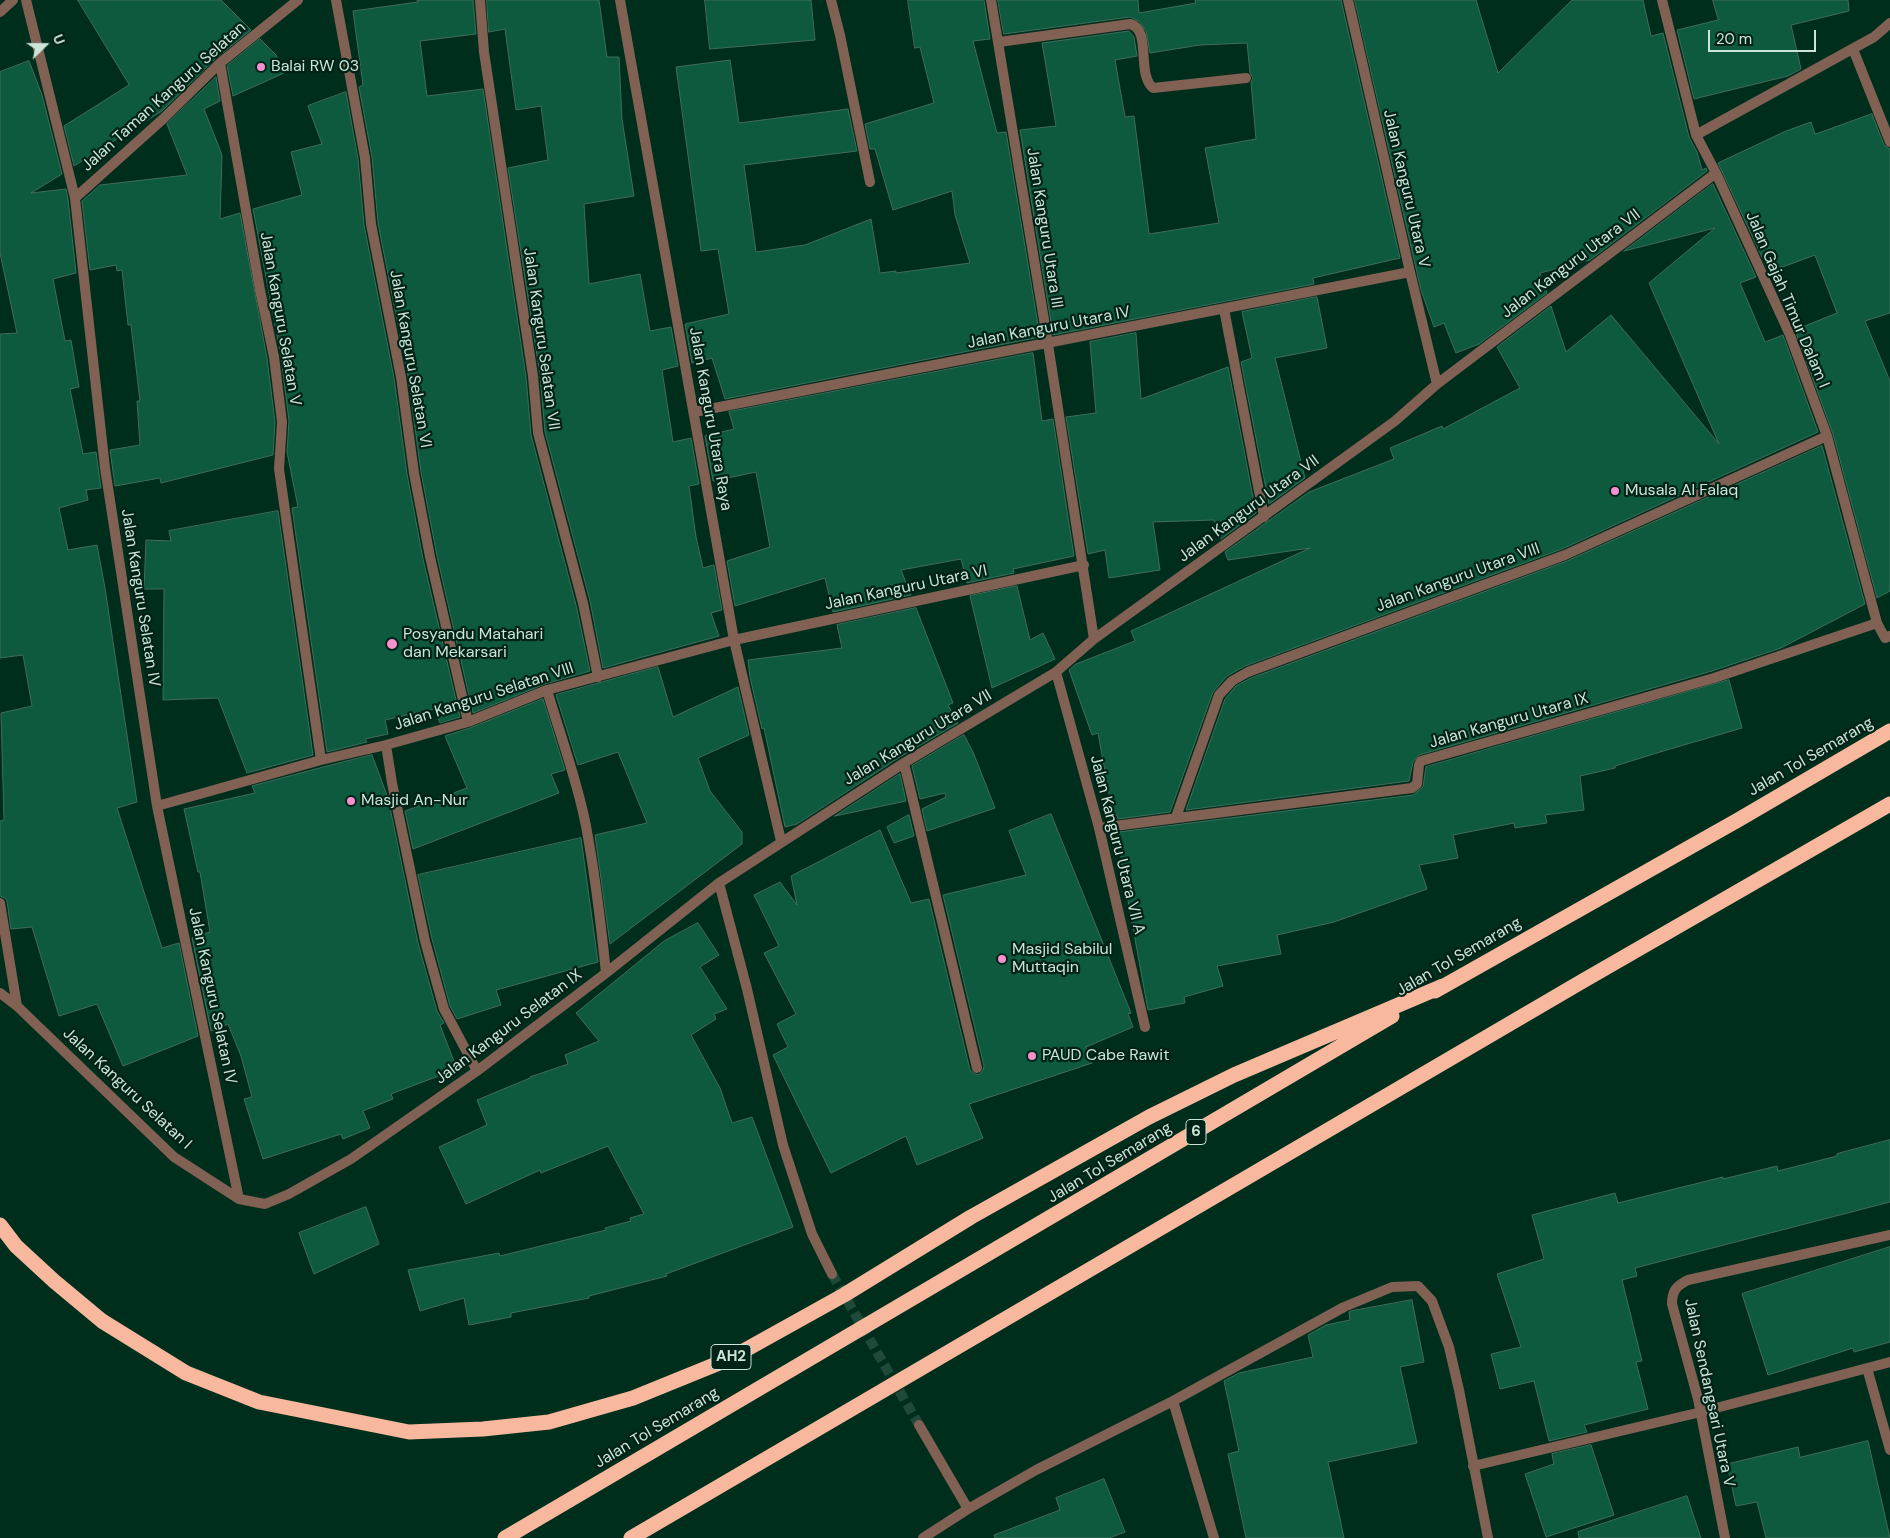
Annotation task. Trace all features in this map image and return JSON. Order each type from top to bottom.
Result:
[{"type":"highway","name":"Jalan Tol Semarang","points":[[505,1538],[1443,986],[1738,820],[1890,731]]},
{"type":"highway","points":[[631,1538],[1890,804]]},
{"type":"highway","name":"AH2","points":[[0,1225],[16,1246],[102,1321],[186,1373],[259,1402],[409,1432],[483,1429],[548,1422],[633,1398],[729,1358],[844,1295],[971,1217],[1149,1117],[1234,1075],[1443,986]]},
{"type":"street","points":[[0,12],[13,0]]},
{"type":"street","name":"Jalan Kanguru Selatan IV","points":[[26,0],[75,198],[105,468],[157,806],[239,1199]]},
{"type":"street","name":"Jalan Taman Kanguru Selatan","points":[[75,198],[163,119],[220,62],[298,0]]},
{"type":"street","name":"Jalan Kanguru Selatan VI","points":[[336,0],[365,158],[371,224],[401,377],[414,473],[430,557],[468,722]]},
{"type":"street","name":"Jalan Kanguru Selatan VII","points":[[480,0],[484,52],[533,376],[538,434],[583,603],[598,677]]},
{"type":"street","name":"Jalan Kanguru Utara Raya","points":[[620,0],[734,640],[781,841]]},
{"type":"street","points":[[831,0],[870,182]]},
{"type":"street","name":"Jalan Kanguru Utara III","points":[[991,0],[1084,565],[1094,639]]},
{"type":"street","name":"Jalan Kanguru Utara V","points":[[1348,0],[1410,272],[1438,384]]},
{"type":"street","name":"Jalan Gajah Timur Dalam I","points":[[1662,0],[1696,134],[1716,173],[1790,336],[1827,436],[1877,623]]},
{"type":"street","points":[[1696,134],[1874,37],[1890,23]]},
{"type":"street","points":[[999,42],[1130,24],[1137,27],[1141,35],[1146,80],[1153,88],[1246,78]]},
{"type":"street","points":[[1852,49],[1890,142]]},
{"type":"street","name":"Jalan Kanguru Selatan V","points":[[220,62],[255,266],[274,356],[282,422],[280,468],[321,760]]},
{"type":"street","name":"Jalan Kanguru Utara VII","points":[[781,841],[904,763],[1056,672],[1094,639],[1395,421],[1438,384],[1716,173]]},
{"type":"street","name":"Jalan Kanguru Utara IV","points":[[694,412],[1410,272]]},
{"type":"street","points":[[1224,309],[1264,517]]},
{"type":"street","name":"Jalan Kanguru Utara VIII","points":[[1176,817],[1219,695],[1232,681],[1248,672],[1565,555],[1827,436]]},
{"type":"street","name":"Jalan Kanguru Utara VI","points":[[734,640],[1084,565]]},
{"type":"street","points":[[1877,623],[1885,638],[1890,636]]},
{"type":"street","name":"Jalan Kanguru Utara IX","points":[[1099,828],[1412,788],[1417,784],[1420,761],[1714,678],[1877,623]]},
{"type":"street","name":"Jalan Kanguru Selatan VIII","points":[[157,806],[321,760],[386,745],[468,722],[547,690],[734,640]]},
{"type":"street","name":"Jalan Kanguru Utara VII A","points":[[1056,672],[1099,828],[1145,1027]]},
{"type":"street","points":[[547,690],[586,825],[606,973]]},
{"type":"street","points":[[386,745],[424,941],[444,1009],[477,1071]]},
{"type":"street","points":[[904,763],[977,1068]]},
{"type":"street","name":"Jalan Kanguru Selatan IX","points":[[239,1199],[265,1204],[289,1194],[351,1159],[477,1071],[606,973],[718,883],[781,841]]},
{"type":"street","points":[[718,883],[747,989],[784,1145],[812,1234],[832,1274]]},
{"type":"street","points":[[0,903],[17,1006]]},
{"type":"street","name":"Jalan Kanguru Selatan I","points":[[0,993],[17,1006],[174,1157],[239,1199]]},
{"type":"street","name":"Jalan Sendangsari Utara V","points":[[1725,1538],[1701,1412],[1672,1304],[1672,1294],[1678,1286],[1688,1280],[1890,1235]]},
{"type":"street","points":[[923,1538],[968,1509],[1036,1470],[1173,1401],[1344,1307],[1392,1288],[1418,1286],[1432,1301],[1448,1347],[1459,1390],[1488,1538]]},
{"type":"street","points":[[1473,1466],[1701,1412],[1890,1362]]},
{"type":"street","points":[[1867,1368],[1890,1450]]},
{"type":"street","points":[[1173,1401],[1214,1538]]},
{"type":"street","points":[[919,1425],[968,1509]]},
{"type":"building","points":[[78,0],[221,0],[251,30],[216,58],[162,111],[74,166],[64,126],[129,85]]},
{"type":"building","points":[[417,0],[473,0],[476,34],[420,41],[427,96],[483,89],[526,377],[531,435],[576,605],[590,671],[545,684],[473,713],[437,556],[421,472],[408,376],[378,223],[372,157],[359,87],[363,85],[353,11],[418,2]]},
{"type":"building","points":[[487,0],[599,0],[607,57],[619,57],[622,119],[634,196],[584,204],[589,284],[640,274],[650,331],[671,327],[678,366],[662,370],[673,442],[691,438],[699,484],[689,486],[696,537],[703,568],[714,565],[722,610],[711,613],[719,636],[603,668],[590,601],[545,432],[540,375],[508,168],[548,160],[541,106],[516,110],[505,29],[489,32]]},
{"type":"building","points":[[705,0],[811,0],[815,40],[710,49]]},
{"type":"building","points":[[908,0],[984,0],[990,39],[973,41],[997,133],[1006,132],[1040,337],[725,399],[712,358],[692,363],[685,324],[729,314],[718,249],[701,251],[676,67],[730,60],[739,123],[848,109],[857,151],[744,165],[756,252],[805,245],[871,219],[880,273],[896,271],[896,273],[970,263],[955,215],[952,191],[893,210],[875,149],[870,149],[865,124],[934,103],[920,47],[915,48]]},
{"type":"building","points":[[998,0],[1138,0],[1139,13],[1196,3],[1195,0],[1341,0],[1400,258],[1313,278],[1314,284],[1053,335],[1020,130],[1056,126],[1042,43],[1129,31],[1134,37],[1137,56],[1115,60],[1125,117],[1134,116],[1149,234],[1219,223],[1205,148],[1256,139],[1251,82],[1253,78],[1250,73],[1247,43],[1200,45],[1150,53],[1146,31],[1140,22],[1130,17],[1004,34]]},
{"type":"building","points":[[1355,0],[1476,0],[1498,73],[1572,0],[1643,0],[1651,36],[1663,33],[1689,137],[1697,152],[1702,170],[1706,168],[1707,171],[1590,260],[1540,273],[1547,293],[1479,344],[1456,353],[1444,323],[1434,327],[1421,290]]},
{"type":"building","points":[[1713,0],[1848,0],[1849,11],[1791,25],[1801,69],[1788,76],[1694,99],[1677,30],[1718,20]]},
{"type":"building","name":"Balai RW 03","points":[[260,39],[276,55],[284,73],[233,96],[227,66]]},
{"type":"building","points":[[29,61],[42,95],[62,174],[31,193],[66,189],[76,273],[53,279],[65,341],[71,340],[79,387],[70,389],[83,454],[96,452],[101,488],[86,490],[88,500],[59,508],[68,550],[97,545],[137,802],[117,808],[162,948],[179,943],[198,1036],[123,1066],[97,1004],[59,1016],[32,927],[11,929],[7,901],[0,896],[0,821],[4,820],[1,713],[32,706],[23,655],[0,658],[0,334],[17,333],[0,253],[0,72]]},
{"type":"building","points":[[216,77],[220,101],[204,109],[222,155],[220,219],[240,213],[267,358],[275,422],[273,455],[161,483],[160,478],[115,486],[110,450],[140,445],[137,401],[140,401],[131,325],[128,325],[122,270],[117,271],[116,265],[90,270],[82,201],[100,185],[187,175],[167,124]]},
{"type":"building","points":[[346,92],[358,159],[364,225],[394,378],[407,474],[423,559],[460,717],[440,723],[434,709],[385,720],[388,734],[365,739],[367,742],[327,752],[292,508],[298,507],[287,452],[289,421],[281,356],[253,209],[302,195],[291,152],[322,144],[308,106]]},
{"type":"building","points":[[1872,114],[1884,145],[1890,149],[1890,313],[1865,321],[1890,381],[1890,591],[1877,598],[1833,434],[1795,330],[1837,313],[1815,255],[1769,272],[1718,163],[1786,131],[1811,122],[1815,134]]},
{"type":"building","points":[[1713,184],[1756,277],[1740,283],[1765,342],[1783,335],[1818,432],[1562,549],[1245,666],[1227,676],[1213,692],[1170,812],[1118,819],[1117,815],[1113,815],[1098,733],[1092,735],[1069,670],[1076,664],[1135,641],[1131,631],[1310,548],[1228,560],[1225,552],[1309,492],[1394,459],[1390,448],[1442,426],[1443,429],[1520,388],[1497,347],[1551,306],[1566,352],[1611,315],[1719,444],[1649,283],[1715,228],[1624,251]]},
{"type":"building","points":[[1317,297],[1327,348],[1275,358],[1305,478],[1269,504],[1241,362],[1252,358],[1242,312]]},
{"type":"building","points":[[1136,333],[1141,399],[1228,367],[1256,513],[1221,539],[1214,520],[1153,522],[1160,570],[1109,578],[1105,550],[1088,554],[1066,417],[1096,413],[1090,342]]},
{"type":"building","points":[[1033,353],[1042,421],[1053,419],[1074,556],[1013,569],[1014,573],[967,583],[961,559],[901,570],[911,595],[833,612],[825,578],[735,606],[727,561],[770,547],[756,472],[713,481],[705,436],[734,429],[729,412]]},
{"type":"building","points":[[1822,446],[1865,604],[1781,648],[1712,671],[1419,755],[1413,762],[1409,781],[1186,810],[1225,699],[1236,686],[1251,678],[1567,561]]},
{"type":"building","points":[[278,511],[313,755],[247,773],[218,698],[163,700],[164,589],[144,589],[146,540],[171,541],[169,531]]},
{"type":"building","points":[[1017,586],[1030,640],[1043,633],[1055,659],[992,688],[970,596]]},
{"type":"building","points":[[916,608],[953,703],[948,705],[958,723],[900,757],[797,824],[785,827],[764,728],[762,729],[750,677],[748,660],[842,648],[837,625]]},
{"type":"building","points":[[658,667],[673,717],[738,687],[749,735],[698,758],[710,791],[742,832],[742,844],[610,944],[595,835],[647,823],[618,752],[578,765],[556,695]]},
{"type":"building","points":[[1729,680],[1742,728],[1615,766],[1615,768],[1580,776],[1584,810],[1545,815],[1547,823],[1515,828],[1514,823],[1453,835],[1458,858],[1419,865],[1427,889],[1334,922],[1277,935],[1281,954],[1217,966],[1223,986],[1184,997],[1185,1003],[1148,1010],[1122,868],[1119,832],[1413,795],[1423,787],[1426,767]]},
{"type":"building","points":[[543,699],[565,770],[551,774],[559,793],[413,849],[405,811],[467,788],[445,736]]},
{"type":"building","points":[[964,735],[973,752],[995,808],[927,831],[922,809],[946,797],[945,793],[920,799],[912,766]]},
{"type":"building","points":[[372,755],[388,798],[418,943],[437,1011],[444,1023],[440,1025],[457,1069],[391,1094],[393,1099],[363,1111],[370,1128],[343,1139],[341,1134],[263,1159],[244,1099],[252,1097],[241,1056],[228,1024],[211,1031],[192,938],[210,932],[200,872],[198,872],[184,809],[255,793],[252,786]]},
{"type":"building","points":[[900,774],[906,801],[835,816]]},
{"type":"building","points":[[1051,814],[1131,1013],[1128,1014],[1133,1027],[1086,1047],[1092,1063],[969,1104],[983,1138],[917,1165],[906,1136],[831,1173],[773,1055],[788,1047],[777,1024],[796,1014],[764,953],[779,946],[754,895],[780,882],[797,905],[791,876],[880,830],[911,903],[929,899],[970,1070],[979,1075],[984,1066],[943,895],[1026,875],[1009,831]]},
{"type":"building","points":[[909,815],[914,836],[894,843],[887,827]]},
{"type":"building","points":[[581,838],[598,962],[496,990],[501,1005],[457,1019],[450,1006],[432,939],[418,875]]},
{"type":"building","points":[[698,923],[719,955],[700,967],[727,1009],[714,1014],[716,1019],[691,1035],[720,1088],[732,1123],[752,1117],[793,1227],[666,1274],[667,1276],[589,1296],[589,1298],[511,1313],[511,1317],[469,1325],[464,1298],[420,1311],[408,1270],[499,1253],[500,1256],[606,1230],[605,1228],[631,1221],[630,1218],[644,1214],[608,1146],[541,1173],[540,1170],[466,1204],[439,1147],[487,1125],[477,1100],[530,1077],[568,1064],[565,1055],[599,1041],[576,1013],[664,941]]},
{"type":"building","points":[[1890,1140],[1890,1202],[1635,1268],[1637,1276],[1622,1280],[1642,1361],[1636,1362],[1648,1409],[1584,1425],[1587,1432],[1549,1441],[1534,1381],[1500,1389],[1491,1354],[1521,1347],[1497,1274],[1544,1259],[1532,1215],[1615,1193],[1618,1203],[1723,1177],[1723,1179],[1777,1166],[1778,1171]]},
{"type":"building","points":[[366,1207],[379,1244],[314,1274],[299,1233]]},
{"type":"building","points":[[1890,1247],[1890,1342],[1854,1352],[1853,1348],[1768,1375],[1742,1294]]},
{"type":"building","points":[[1412,1300],[1424,1362],[1400,1367],[1417,1443],[1328,1462],[1344,1538],[1246,1538],[1228,1454],[1239,1451],[1224,1381],[1239,1373],[1313,1357],[1308,1335],[1326,1325],[1350,1320],[1349,1312],[1351,1311]]},
{"type":"building","points":[[1868,1441],[1890,1538],[1766,1538],[1757,1502],[1736,1506],[1727,1464],[1798,1447],[1800,1457]]},
{"type":"building","points":[[1591,1445],[1614,1515],[1546,1537],[1525,1474],[1554,1464],[1552,1454]]},
{"type":"building","points":[[1104,1479],[1125,1532],[1109,1538],[995,1538],[994,1535],[1060,1510],[1056,1498]]},
{"type":"building","points":[[1687,1496],[1701,1538],[1579,1538],[1578,1532]]},
{"type":"tunnel","points":[[832,1274],[919,1425]]},
{"type":"place","name":"Balai RW 03","points":[[261,67]]},
{"type":"place","name":"Musala Al Falaq","points":[[1615,491]]},
{"type":"place","name":"Posyandu Matahari dan Mekarsari","points":[[392,644]]},
{"type":"place","name":"Masjid An-Nur","points":[[351,801]]},
{"type":"place","name":"Masjid Sabilul Muttaqin","points":[[1002,959]]},
{"type":"place","name":"PAUD Cabe Rawit","points":[[1032,1056]]}]
